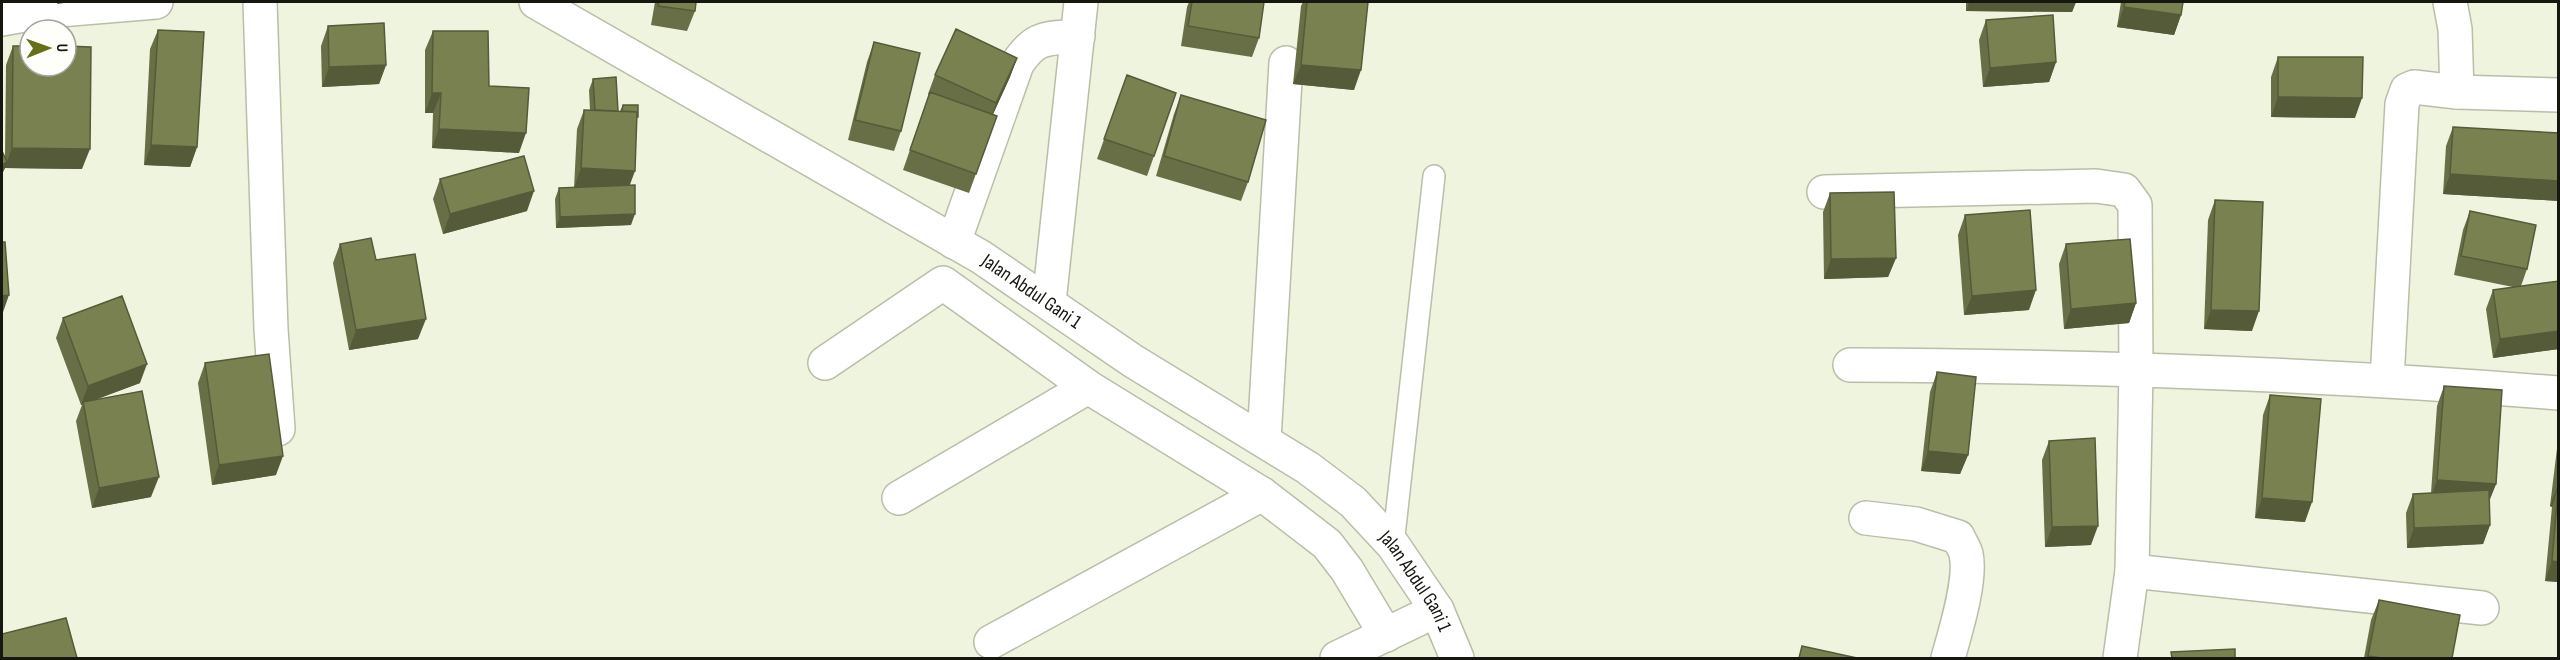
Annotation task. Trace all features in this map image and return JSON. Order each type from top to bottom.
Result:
[{"type":"street","points":[[2,19],[47,11],[156,2]]},
{"type":"street","points":[[261,2],[271,329],[278,429]]},
{"type":"street","name":"Jalan Abdul Gani 1","points":[[536,2],[954,242],[1049,302],[1133,361],[1264,440],[1353,502],[1394,545],[1437,610],[1457,658]]},
{"type":"street","points":[[1049,302],[1081,2]]},
{"type":"street","points":[[2450,2],[2455,29],[2457,92]]},
{"type":"street","points":[[954,242],[1017,63],[1028,47],[1045,40],[1078,36]]},
{"type":"street","points":[[1264,440],[1286,63]]},
{"type":"street","points":[[2387,380],[2402,104],[2407,90],[2414,87],[2457,92],[2559,95]]},
{"type":"street","points":[[1824,192],[2096,186],[2124,190],[2135,205],[2136,372],[2132,571],[2120,658]]},
{"type":"street","points":[[825,363],[943,283],[1088,387],[1262,494],[1327,544],[1347,570],[1386,635]]},
{"type":"street","points":[[1850,365],[2007,366],[2387,380],[2559,393]]},
{"type":"street","points":[[899,498],[1088,387]]},
{"type":"street","points":[[991,642],[1262,494]]},
{"type":"street","points":[[1866,518],[1916,524],[1958,537],[1966,555],[1965,581],[1948,658]]},
{"type":"street","points":[[2132,571],[2482,608]]},
{"type":"street","points":[[1337,658],[1437,610]]},
{"type":"lane","points":[[1394,545],[1434,176]]},
{"type":"building","points":[[659,2],[696,2],[695,11],[658,6]]},
{"type":"building","points":[[1192,2],[1264,2],[1259,38],[1188,26]]},
{"type":"building","points":[[1307,2],[1368,2],[1361,70],[1301,65]]},
{"type":"building","points":[[2125,2],[2183,2],[2181,15],[2124,7]]},
{"type":"building","points":[[2053,15],[2056,62],[1990,68],[1986,20]]},
{"type":"building","points":[[384,23],[386,65],[329,67],[328,26]]},
{"type":"building","points":[[956,29],[1017,58],[996,103],[935,75]]},
{"type":"building","points":[[158,30],[204,32],[197,147],[151,145]]},
{"type":"building","points":[[433,31],[488,31],[489,86],[529,88],[526,133],[439,129],[441,93],[432,93]]},
{"type":"building","points":[[874,42],[920,53],[901,131],[855,120]]},
{"type":"building","points":[[13,46],[18,46],[18,78],[78,78],[78,46],[91,47],[90,149],[12,148]]},
{"type":"building","points":[[2278,57],[2363,57],[2362,98],[2278,97]]},
{"type":"building","points":[[1127,75],[1176,93],[1154,156],[1104,139]]},
{"type":"building","points":[[616,77],[618,111],[595,110],[593,79]]},
{"type":"building","points":[[930,92],[997,116],[976,174],[910,150]]},
{"type":"building","points":[[1181,95],[1266,120],[1248,182],[1164,156]]},
{"type":"building","points":[[623,105],[638,105],[638,117],[637,112],[622,111]]},
{"type":"building","points":[[584,110],[637,112],[635,171],[581,168]]},
{"type":"building","points":[[2453,127],[2559,133],[2559,181],[2450,174]]},
{"type":"building","points":[[2,151],[7,162],[2,165]]},
{"type":"building","points":[[524,156],[534,191],[450,214],[440,179]]},
{"type":"building","points":[[635,185],[635,214],[560,217],[559,188]]},
{"type":"building","points":[[1894,192],[1896,258],[1831,259],[1830,193]]},
{"type":"building","points":[[2215,200],[2263,202],[2259,311],[2211,310]]},
{"type":"building","points":[[2030,210],[2036,290],[1972,296],[1965,215]]},
{"type":"building","points":[[2470,211],[2536,225],[2527,269],[2461,256]]},
{"type":"building","points":[[371,238],[376,260],[415,254],[426,319],[356,330],[340,244]]},
{"type":"building","points":[[2130,239],[2136,303],[2071,309],[2066,244]]},
{"type":"building","points":[[2,242],[5,242],[9,295],[2,296]]},
{"type":"building","points":[[2559,281],[2559,331],[2500,339],[2493,290]]},
{"type":"building","points":[[122,296],[147,364],[88,386],[63,318]]},
{"type":"building","points":[[269,354],[283,456],[219,465],[205,363]]},
{"type":"building","points":[[1937,372],[1976,377],[1968,455],[1928,451]]},
{"type":"building","points":[[2444,386],[2502,390],[2496,484],[2437,480]]},
{"type":"building","points":[[142,391],[159,477],[99,488],[83,402]]},
{"type":"building","points":[[2270,395],[2321,399],[2312,502],[2262,498]]},
{"type":"building","points":[[2095,438],[2098,526],[2052,527],[2049,441]]},
{"type":"building","points":[[2489,490],[2490,525],[2414,528],[2413,494]]},
{"type":"building","points":[[2559,490],[2559,562],[2552,561]]},
{"type":"building","points":[[2379,600],[2460,615],[2452,658],[2368,656]]},
{"type":"building","points":[[66,618],[77,658],[2,658],[2,634]]},
{"type":"building","points":[[1802,646],[1857,658],[1799,658]]},
{"type":"building","points":[[2235,649],[2235,658],[2172,658],[2171,652]]}]
